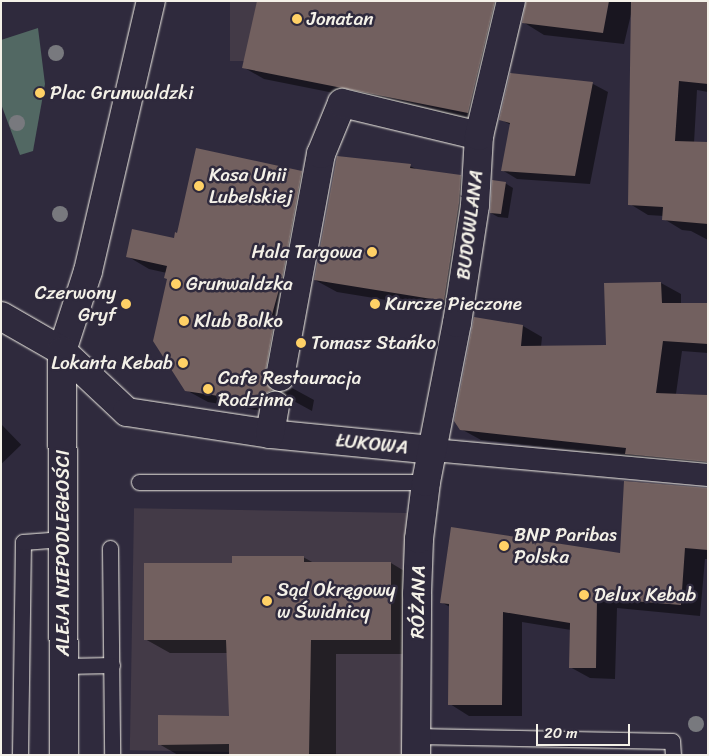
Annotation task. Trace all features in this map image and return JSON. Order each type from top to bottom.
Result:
[{"type":"street","points":[[1,316],[62,351],[88,272],[151,1]]},
{"type":"street","name":"BUDOWLANA","points":[[433,450],[458,323],[475,205],[479,136],[511,1]]},
{"type":"street","points":[[280,377],[321,154],[342,103],[479,136]]},
{"type":"street","name":"ŁUKOWA","points":[[62,351],[127,412],[270,434],[708,475]]},
{"type":"street","name":"ALEJA NIEPODLEGŁOŚCI","points":[[62,351],[64,755]]},
{"type":"street","points":[[270,434],[275,405]]},
{"type":"street","name":"RÓŻANA","points":[[416,745],[417,594],[420,540],[426,482],[433,450]]},
{"type":"lane","points":[[139,482],[426,482]]},
{"type":"lane","points":[[20,755],[23,542],[62,539]]},
{"type":"lane","points":[[110,548],[112,755]]},
{"type":"lane","points":[[64,666],[112,673]]},
{"type":"lane","points":[[416,745],[672,741],[673,755]]},
{"type":"shaded area","points":[[230,1],[257,1],[257,61],[230,61]]},
{"type":"shaded area","points":[[134,508],[407,513],[403,755],[130,750]]},
{"type":"green space","points":[[38,28],[45,84],[33,151],[20,155],[1,104],[1,40]]},
{"type":"building","points":[[257,1],[495,1],[468,113],[242,68]]},
{"type":"building","points":[[526,1],[609,1],[603,33],[522,23]]},
{"type":"building","points":[[631,1],[708,1],[708,84],[679,81],[675,141],[708,142],[708,224],[662,220],[663,207],[628,205]]},
{"type":"building","points":[[510,73],[593,82],[575,176],[501,171],[510,123],[499,120]]},
{"type":"building","points":[[196,148],[302,171],[283,275],[270,322],[274,323],[265,375],[266,383],[272,390],[263,395],[260,402],[185,391],[153,341],[167,279],[164,278],[167,266],[126,257],[132,229],[174,238],[175,232],[177,233]]},
{"type":"building","points":[[337,156],[411,164],[410,168],[461,175],[459,203],[444,301],[314,280]]},
{"type":"building","points":[[492,180],[506,182],[501,214],[490,213]]},
{"type":"building","points":[[661,282],[662,303],[708,303],[708,344],[663,341],[656,393],[708,395],[708,462],[625,454],[626,448],[460,430],[454,421],[474,317],[523,325],[521,346],[606,345],[604,283]]},
{"type":"building","points":[[624,481],[708,488],[708,550],[685,548],[681,605],[597,598],[596,668],[569,668],[570,623],[503,612],[502,705],[448,705],[449,604],[440,603],[451,527],[620,553]]},
{"type":"building","name":"Sąd Okręgowy w Świdnicy","points":[[232,556],[304,556],[304,562],[391,562],[391,640],[311,640],[309,755],[229,755],[229,744],[158,745],[158,715],[229,716],[226,640],[144,640],[144,563],[232,563]]},
{"type":"place","name":"Jonatan","points":[[297,19]]},
{"type":"place","name":"Plac Grunwaldzki","points":[[40,93]]},
{"type":"place","name":"Kasa Unii Lubelskiej","points":[[199,186]]},
{"type":"place","name":"Hala Targowa","points":[[372,252]]},
{"type":"place","name":"Grunwaldzka","points":[[176,284]]},
{"type":"place","name":"Czerwony Gryf","points":[[126,304]]},
{"type":"place","name":"Kurcze Pieczone","points":[[375,304]]},
{"type":"place","name":"Klub Bolko","points":[[184,321]]},
{"type":"place","name":"Tomasz Stańko","points":[[301,343]]},
{"type":"place","name":"Lokanta Kebab","points":[[183,363]]},
{"type":"place","name":"Cafe Restauracja Rodzinna","points":[[208,389]]},
{"type":"place","name":"BNP Paribas Polska","points":[[504,546]]},
{"type":"place","name":"Delux Kebab","points":[[584,595]]},
{"type":"place","name":"Sąd Okręgowy w Świdnicy","points":[[267,601]]}]
